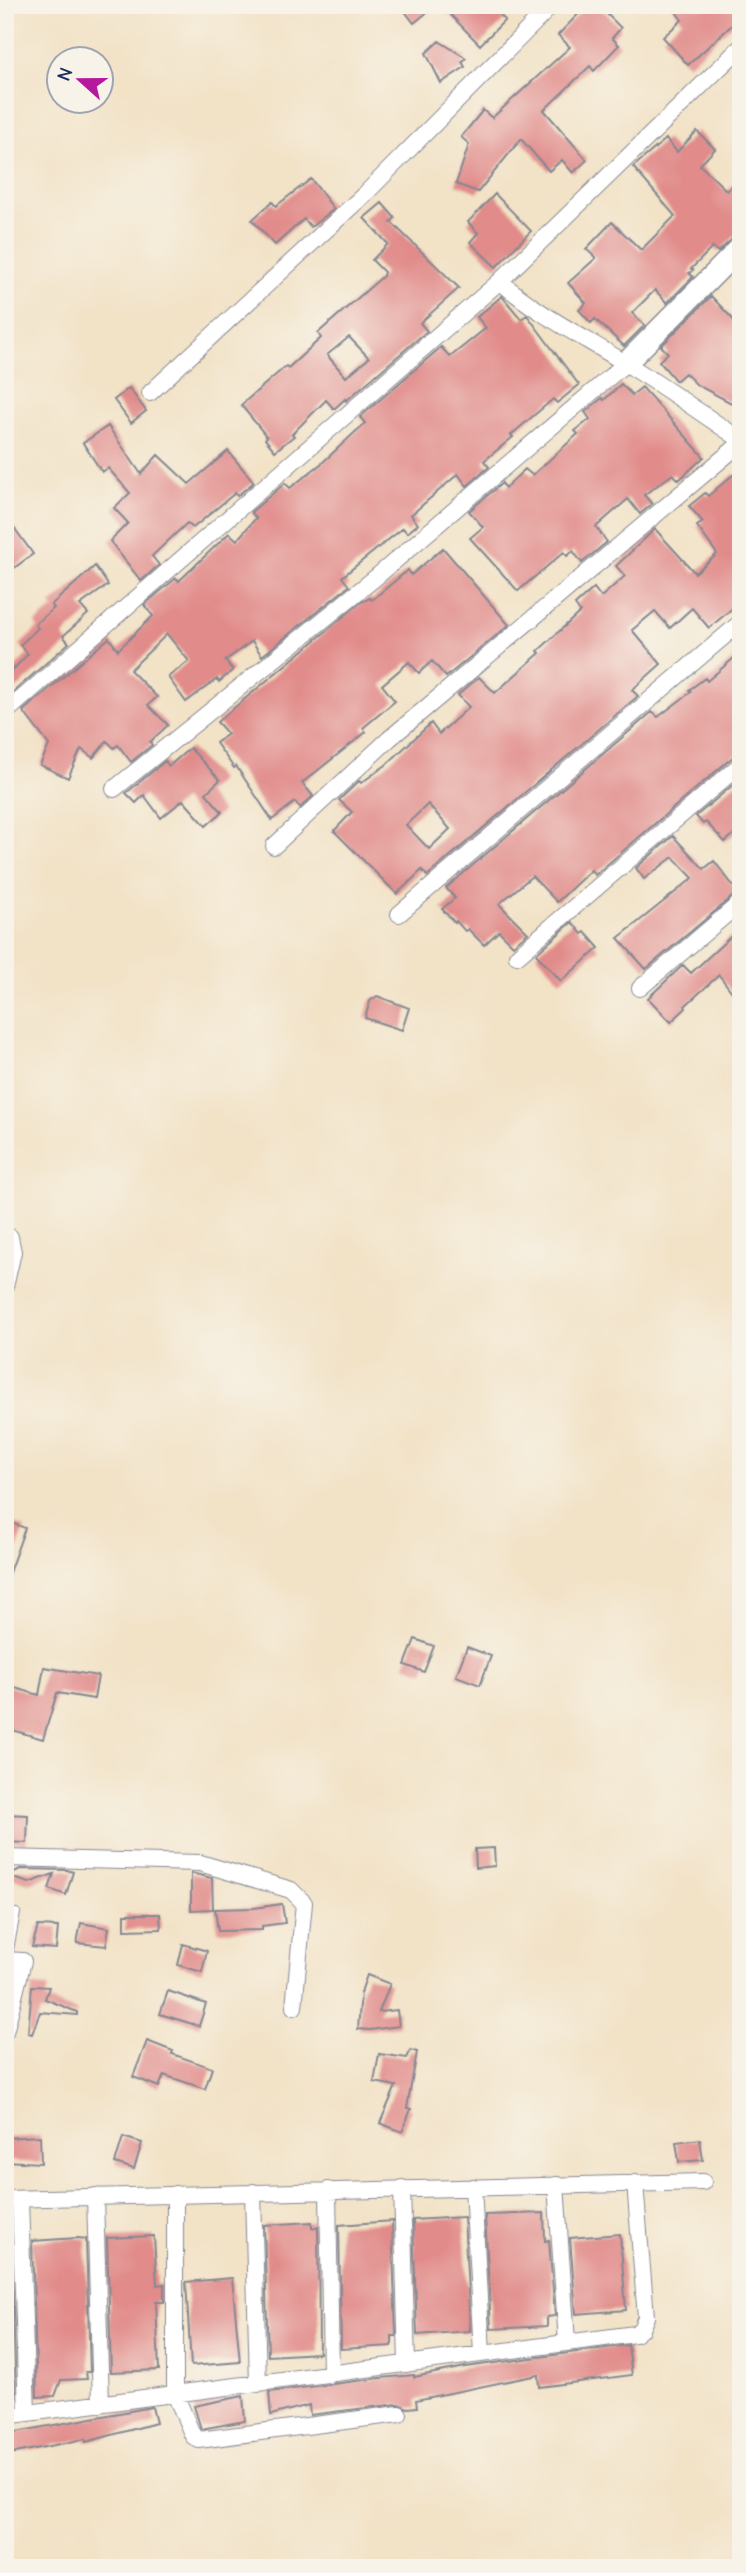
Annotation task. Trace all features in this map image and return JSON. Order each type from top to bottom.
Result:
[{"type":"street","points":[[150,393],[367,192],[552,5]]},
{"type":"street","points":[[5,713],[500,281],[741,47]]},
{"type":"street","points":[[114,789],[375,578],[626,363],[741,247]]},
{"type":"street","points":[[274,846],[389,739],[741,441],[626,363],[550,320],[500,281]]},
{"type":"street","points":[[399,914],[741,622]]},
{"type":"street","points":[[517,957],[741,764]]},
{"type":"street","points":[[640,988],[741,902]]},
{"type":"street","points":[[5,1235],[10,1237],[13,1252],[5,1287]]},
{"type":"street","points":[[5,1858],[200,1863],[291,1890],[304,1903],[294,2007]]},
{"type":"street","points":[[5,2032],[23,1961],[6,1961]]},
{"type":"street","points":[[27,2413],[12,2199],[703,2182]]},
{"type":"street","points":[[5,2416],[635,2334],[641,2329],[646,2317],[635,2183]]},
{"type":"street","points":[[556,2185],[566,2342]]},
{"type":"street","points":[[473,2187],[482,2354]]},
{"type":"street","points":[[402,2188],[407,2364]]},
{"type":"street","points":[[328,2190],[331,2375]]},
{"type":"street","points":[[253,2192],[258,2384]]},
{"type":"street","points":[[175,2194],[175,2395],[192,2436],[199,2440],[399,2414]]},
{"type":"street","points":[[95,2196],[101,2404]]},
{"type":"lane","points":[[6,1961],[16,1913]]},
{"type":"building","points":[[400,5],[436,5],[414,23]]},
{"type":"building","points":[[441,5],[490,5],[505,20],[480,45]]},
{"type":"building","points":[[587,5],[598,5],[621,28],[612,38],[619,45],[594,71],[590,66],[544,110],[587,160],[573,173],[562,160],[549,171],[521,139],[478,192],[456,184],[469,144],[461,137],[483,110],[492,118],[570,47],[558,35]]},
{"type":"building","points":[[671,5],[741,5],[741,34],[732,25],[688,65],[663,37],[682,20]]},
{"type":"building","points":[[439,41],[466,58],[462,62],[465,67],[441,83],[426,53]]},
{"type":"building","points":[[697,131],[715,149],[700,165],[727,191],[741,174],[741,231],[718,252],[713,247],[691,269],[693,270],[689,273],[693,277],[667,303],[655,290],[632,313],[645,325],[624,346],[595,319],[591,323],[579,310],[586,303],[568,283],[596,258],[586,249],[612,222],[641,250],[675,216],[633,167],[666,139],[677,152]]},
{"type":"building","points":[[311,179],[334,209],[311,227],[304,219],[275,245],[252,220],[272,202],[276,206]]},
{"type":"building","points":[[495,194],[531,231],[496,267],[470,242],[478,233],[468,222]]},
{"type":"building","points":[[382,203],[395,218],[391,222],[459,288],[420,323],[427,331],[346,401],[345,399],[334,409],[326,400],[292,434],[294,436],[275,451],[241,405],[286,366],[288,368],[321,338],[318,333],[383,276],[384,272],[372,260],[388,244],[364,218]],"holes":[[[349,337],[369,358],[346,377],[327,355]]]},
{"type":"building","points":[[502,296],[521,319],[527,315],[579,385],[557,403],[553,399],[511,435],[513,437],[484,461],[489,467],[467,486],[458,474],[411,515],[418,524],[407,533],[403,528],[342,577],[349,586],[262,656],[252,641],[225,661],[233,670],[186,702],[168,677],[189,661],[167,634],[130,670],[157,697],[148,705],[168,725],[150,742],[152,745],[131,762],[118,745],[114,748],[107,741],[93,758],[81,749],[68,778],[40,765],[49,745],[23,711],[109,638],[118,650],[153,616],[144,605],[176,578],[179,581],[229,533],[237,540],[256,518],[251,512],[285,483],[290,488],[322,463],[365,423],[360,417],[441,347],[450,357],[486,328],[477,317]]},
{"type":"building","points":[[711,296],[741,328],[741,408],[697,385],[685,373],[676,381],[659,361],[668,353],[661,346]]},
{"type":"building","points":[[621,384],[632,395],[642,387],[704,457],[679,480],[673,474],[644,495],[652,504],[640,514],[628,499],[596,527],[607,542],[582,563],[573,551],[567,556],[564,552],[518,591],[470,538],[483,527],[469,511],[502,483],[505,488],[525,469],[532,475],[536,472],[578,434],[575,431],[590,419],[585,412],[602,398],[604,400]]},
{"type":"building","points":[[129,388],[146,411],[131,423],[114,400]]},
{"type":"building","points":[[108,426],[141,474],[158,455],[189,484],[228,451],[254,482],[237,496],[235,493],[193,528],[187,523],[152,556],[159,565],[141,581],[110,541],[128,523],[114,508],[130,493],[108,468],[102,472],[83,443]]},
{"type":"building","points":[[734,474],[741,482],[741,601],[709,628],[692,608],[670,628],[655,611],[632,630],[661,664],[632,690],[638,696],[427,876],[422,870],[397,894],[334,831],[352,812],[339,800],[359,781],[361,783],[386,765],[431,723],[439,734],[469,707],[458,695],[479,677],[495,693],[580,612],[575,605],[594,588],[601,597],[625,576],[616,566],[655,529],[695,573],[717,554],[697,526],[703,522],[689,506],[705,493],[708,496]],"holes":[[[428,804],[450,829],[429,849],[406,825]]]},
{"type":"building","points":[[5,515],[33,554],[14,568],[5,556]]},
{"type":"building","points":[[443,548],[509,625],[446,677],[432,661],[419,673],[409,662],[382,685],[395,701],[363,728],[366,732],[302,783],[313,796],[300,808],[295,802],[272,820],[236,766],[234,768],[216,743],[228,734],[217,722],[361,602],[370,598],[372,600],[408,570],[411,575]]},
{"type":"building","points":[[95,566],[108,585],[80,605],[88,614],[63,636],[69,643],[11,694],[5,687],[5,678],[28,654],[20,645],[38,628],[35,624],[54,608],[51,605]]},
{"type":"building","points":[[741,652],[741,754],[734,756],[595,875],[591,870],[557,902],[532,876],[499,904],[528,933],[513,945],[499,931],[484,945],[468,929],[465,931],[456,921],[455,923],[442,909],[455,898],[446,888],[652,712],[658,717],[691,692],[689,690],[705,678],[707,681]]},
{"type":"building","points":[[190,748],[220,780],[206,793],[222,812],[206,826],[183,800],[161,818],[144,795],[136,803],[126,793],[165,761],[169,766]]},
{"type":"building","points":[[741,778],[741,828],[725,842],[706,822],[703,824],[696,816]]},
{"type":"building","points":[[673,836],[704,869],[714,861],[738,892],[646,969],[618,938],[693,878],[673,857],[644,879],[636,868]]},
{"type":"building","points":[[572,922],[599,948],[561,981],[536,954]]},
{"type":"building","points":[[741,927],[741,1004],[719,975],[671,1022],[648,998],[683,965],[691,973]]},
{"type":"building","points":[[377,996],[409,1008],[402,1030],[365,1018],[370,1001]]},
{"type":"building","points":[[12,1523],[25,1528],[5,1578],[5,1541]]},
{"type":"building","points":[[415,1639],[434,1646],[424,1672],[405,1665]]},
{"type":"building","points":[[467,1647],[491,1656],[480,1685],[456,1676]]},
{"type":"building","points":[[44,1667],[98,1676],[94,1699],[57,1693],[43,1739],[5,1728],[5,1685],[39,1695]]},
{"type":"building","points":[[5,1814],[28,1815],[27,1843],[5,1842]]},
{"type":"building","points":[[494,1848],[495,1866],[476,1868],[475,1849]]},
{"type":"building","points":[[20,1869],[73,1872],[66,1895],[49,1889],[54,1874],[29,1883],[7,1876]]},
{"type":"building","points":[[191,1873],[212,1878],[213,1909],[191,1910]]},
{"type":"building","points":[[282,1904],[285,1923],[262,1926],[262,1930],[218,1931],[215,1909]]},
{"type":"building","points":[[125,1914],[160,1914],[161,1929],[125,1930]]},
{"type":"building","points":[[81,1923],[109,1928],[106,1946],[77,1943]]},
{"type":"building","points":[[38,1926],[58,1927],[56,1949],[32,1947]]},
{"type":"building","points":[[183,1944],[207,1951],[202,1972],[178,1965]]},
{"type":"building","points":[[367,1975],[390,1984],[379,2012],[397,2010],[399,2026],[358,2029],[361,1992]]},
{"type":"building","points":[[32,1986],[49,1987],[45,1999],[77,2012],[77,2015],[40,2012],[32,2034],[28,2033]]},
{"type":"building","points":[[168,1991],[206,2004],[199,2026],[160,2014]]},
{"type":"building","points":[[147,2041],[173,2051],[172,2054],[212,2068],[205,2089],[164,2075],[159,2087],[133,2077]]},
{"type":"building","points":[[411,2050],[417,2052],[407,2108],[411,2109],[402,2132],[380,2123],[396,2086],[374,2082],[379,2054],[407,2058]]},
{"type":"building","points":[[40,2136],[41,2163],[5,2161],[5,2138]]},
{"type":"building","points":[[123,2137],[142,2143],[134,2169],[115,2163]]},
{"type":"building","points":[[700,2139],[703,2160],[679,2162],[676,2142]]},
{"type":"building","points":[[544,2213],[545,2241],[549,2240],[555,2316],[547,2317],[547,2326],[491,2329],[485,2215]]},
{"type":"building","points":[[464,2217],[470,2331],[417,2335],[413,2220]]},
{"type":"building","points":[[392,2221],[396,2336],[392,2336],[392,2346],[341,2349],[339,2225]]},
{"type":"building","points":[[312,2222],[312,2228],[318,2227],[319,2353],[268,2356],[264,2225]]},
{"type":"building","points":[[620,2234],[626,2310],[576,2314],[570,2238]]},
{"type":"building","points":[[154,2236],[157,2285],[164,2284],[164,2302],[156,2302],[159,2370],[111,2372],[107,2238]]},
{"type":"building","points":[[86,2239],[90,2372],[86,2372],[87,2379],[61,2380],[55,2396],[37,2397],[32,2241]]},
{"type":"building","points":[[11,2245],[16,2396],[5,2397],[5,2246]]},
{"type":"building","points":[[232,2278],[240,2362],[191,2366],[186,2282]]},
{"type":"building","points":[[628,2345],[632,2375],[539,2387],[538,2375],[416,2400],[417,2407],[408,2408],[398,2404],[310,2415],[309,2405],[271,2415],[269,2392],[380,2378],[414,2377],[465,2367]]},
{"type":"building","points":[[243,2396],[245,2421],[201,2429],[194,2406]]},
{"type":"building","points":[[152,2407],[156,2423],[86,2442],[85,2439],[5,2455],[5,2434]]}]
